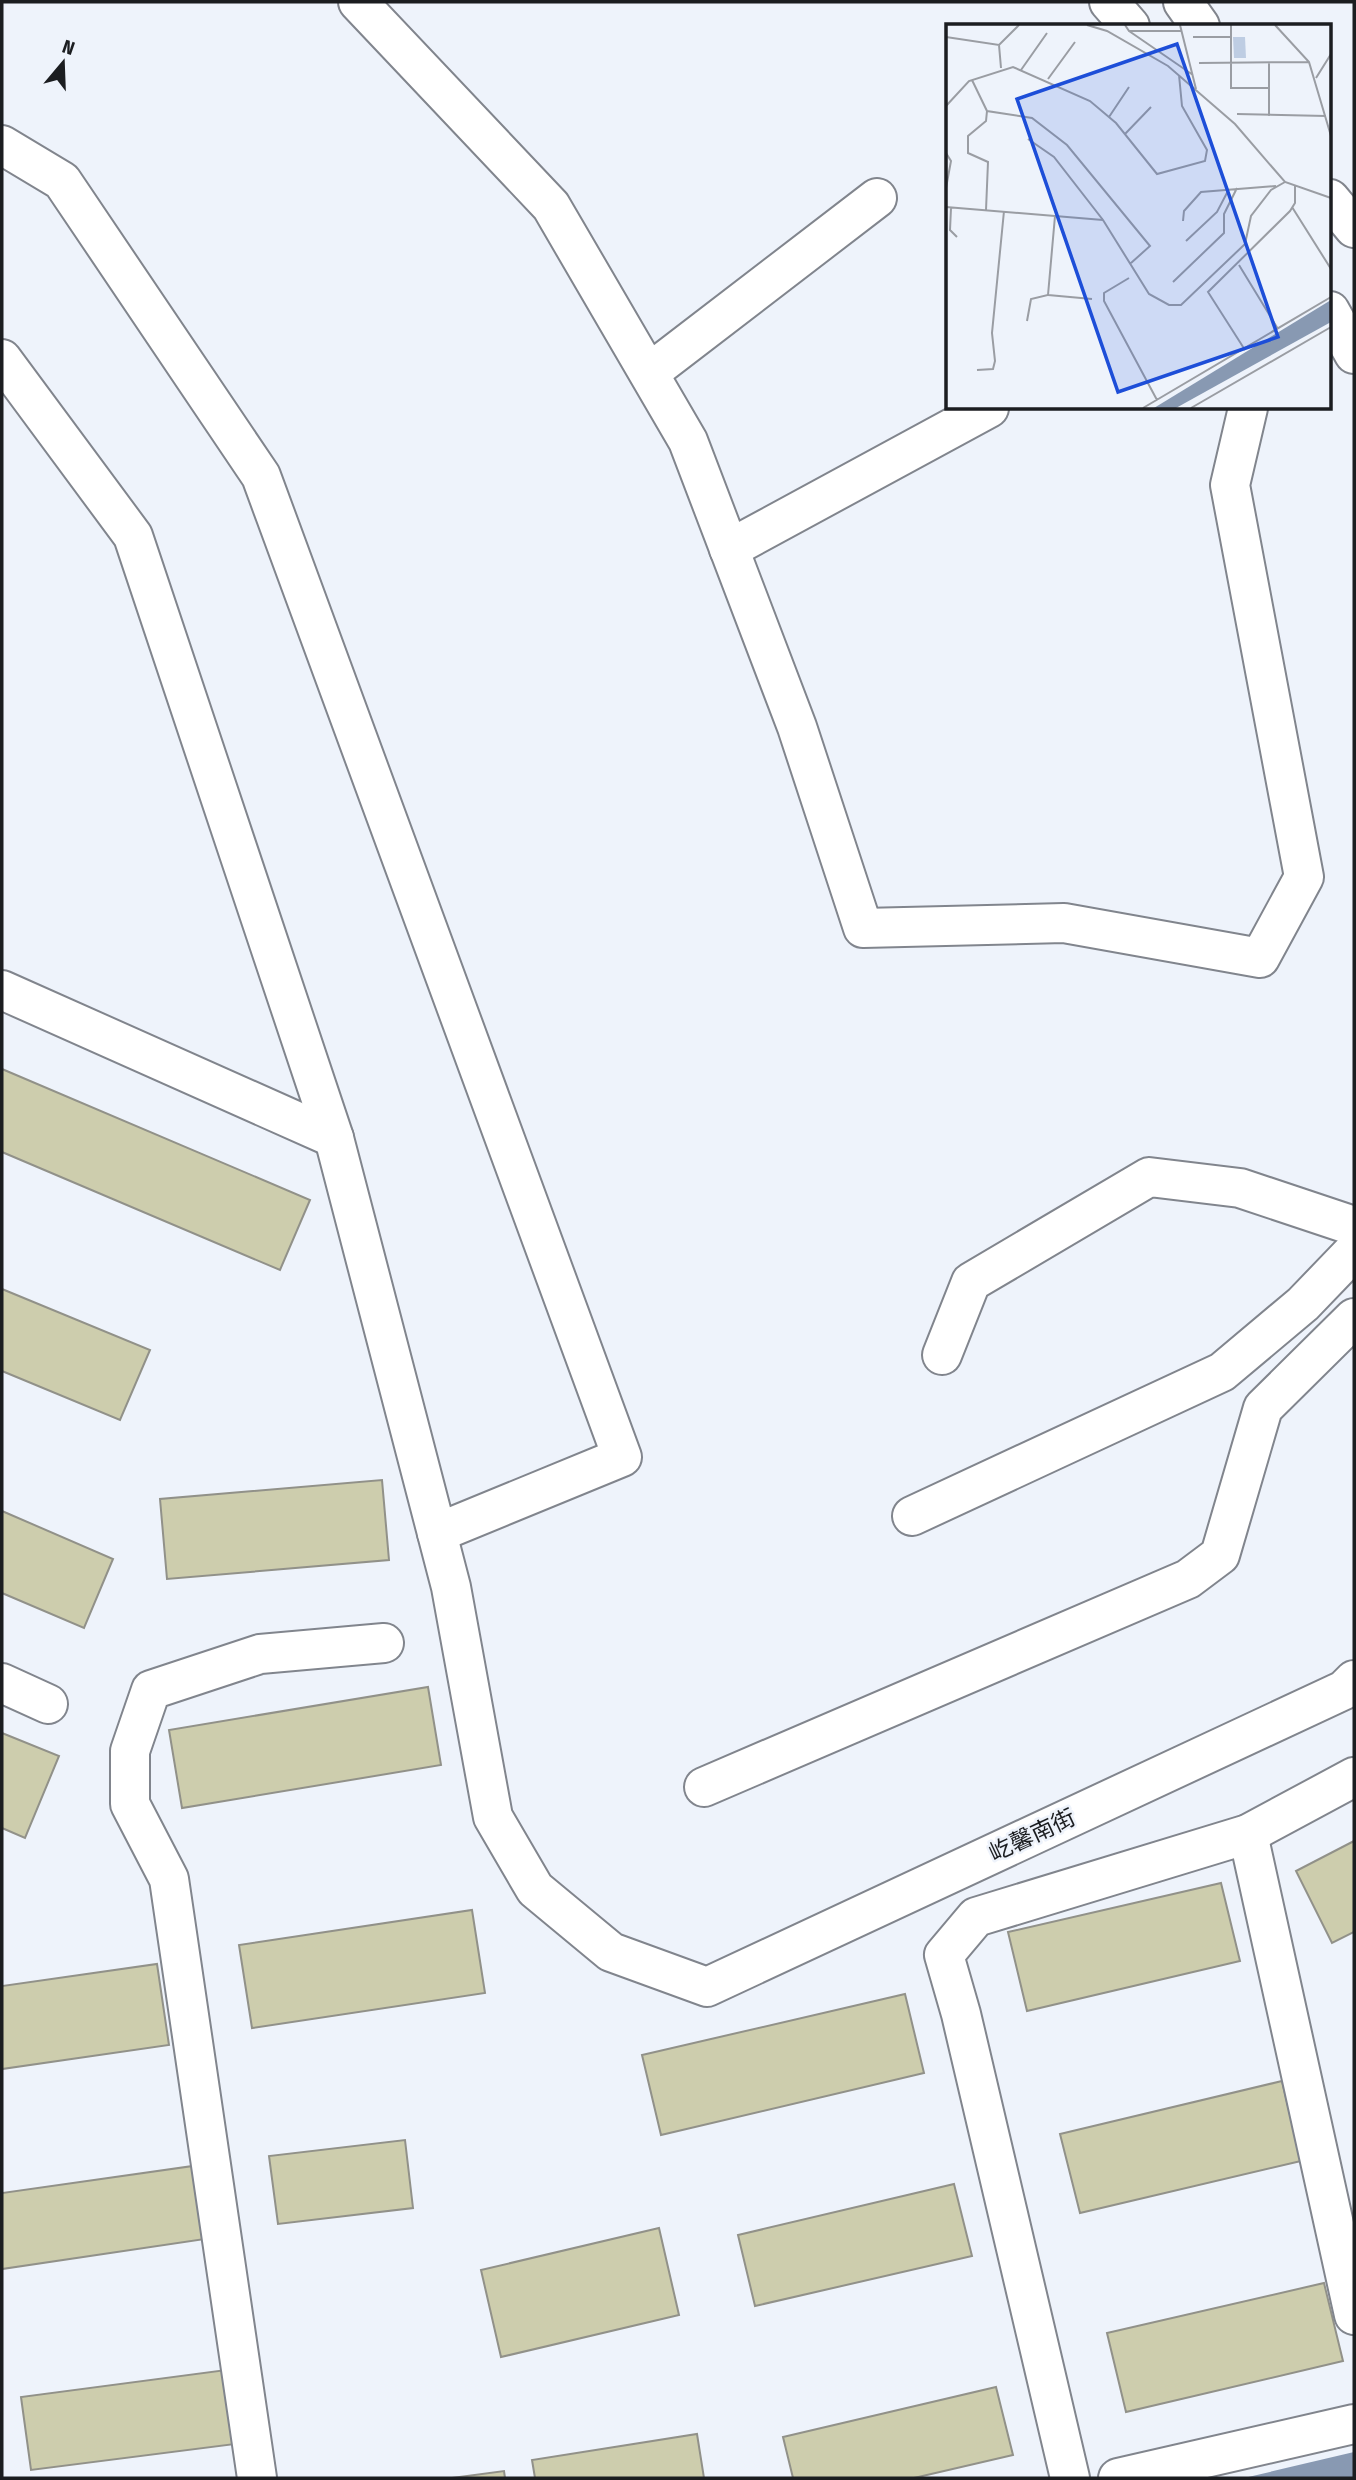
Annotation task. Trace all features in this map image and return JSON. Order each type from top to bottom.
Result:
[{"type":"street","points":[[358,2],[551,206],[688,441],[797,727],[863,928],[1064,923],[1260,958],[1304,877],[1230,485],[1248,410]]},
{"type":"street","points":[[1109,2],[1128,24]]},
{"type":"street","points":[[1183,2],[1199,24]]},
{"type":"street","points":[[2,145],[62,181],[261,475],[622,1457],[437,1533],[334,1138],[133,536],[2,359]]},
{"type":"street","points":[[649,373],[877,198]]},
{"type":"street","points":[[1332,201],[1354,228]]},
{"type":"street","points":[[1332,315],[1354,355]]},
{"type":"street","points":[[729,549],[985,410]]},
{"type":"street","points":[[2,990],[334,1138]]},
{"type":"street","points":[[942,1355],[971,1282],[1149,1177],[1240,1188],[1354,1226]]},
{"type":"street","points":[[912,1516],[1222,1372],[1303,1304],[1354,1251]]},
{"type":"street","points":[[704,1787],[1175,1584],[1198,1571],[1220,1555],[1263,1408],[1354,1318]]},
{"type":"street","name":"屹馨南街","points":[[437,1533],[451,1587],[493,1817],[535,1889],[611,1952],[707,1987],[1344,1690],[1354,1680]]},
{"type":"street","points":[[257,2478],[169,1879],[130,1804],[130,1751],[151,1690],[260,1654],[384,1643]]},
{"type":"street","points":[[2,1683],[48,1704]]},
{"type":"street","points":[[1070,2478],[961,2014],[944,1955],[976,1917],[1248,1834],[1354,1777]]},
{"type":"street","points":[[1248,1834],[1354,2315]]},
{"type":"street","points":[[1118,2478],[1354,2424]]},
{"type":"water","points":[[1354,2452],[1354,2478],[1244,2478]]},
{"type":"building","points":[[2,1069],[310,1200],[280,1270],[2,1152]]},
{"type":"building","points":[[2,1289],[150,1350],[120,1420],[2,1371]]},
{"type":"building","points":[[382,1480],[389,1560],[167,1579],[160,1499]]},
{"type":"building","points":[[2,1511],[113,1559],[84,1628],[2,1593]]},
{"type":"building","points":[[428,1687],[441,1765],[182,1808],[169,1730]]},
{"type":"building","points":[[2,1733],[59,1756],[25,1838],[2,1828]]},
{"type":"building","points":[[1354,1841],[1354,1932],[1332,1943],[1296,1871]]},
{"type":"building","points":[[1221,1883],[1240,1961],[1027,2011],[1008,1932]]},
{"type":"building","points":[[472,1910],[485,1993],[252,2028],[239,1945]]},
{"type":"building","points":[[157,1964],[169,2045],[2,2069],[2,1986]]},
{"type":"building","points":[[905,1994],[924,2073],[661,2135],[642,2055]]},
{"type":"building","points":[[1282,2081],[1301,2161],[1080,2213],[1060,2134]]},
{"type":"building","points":[[405,2140],[413,2208],[278,2224],[269,2156]]},
{"type":"building","points":[[193,2166],[205,2239],[2,2269],[2,2193]]},
{"type":"building","points":[[954,2184],[972,2256],[755,2306],[738,2235]]},
{"type":"building","points":[[659,2228],[679,2315],[501,2357],[481,2270]]},
{"type":"building","points":[[1324,2283],[1343,2361],[1126,2412],[1107,2333]]},
{"type":"building","points":[[241,2368],[251,2442],[31,2470],[21,2397]]},
{"type":"building","points":[[996,2387],[1013,2455],[914,2478],[793,2478],[783,2437]]},
{"type":"building","points":[[697,2434],[704,2478],[535,2478],[532,2460]]},
{"type":"building","points":[[504,2471],[505,2478],[452,2478]]}]
